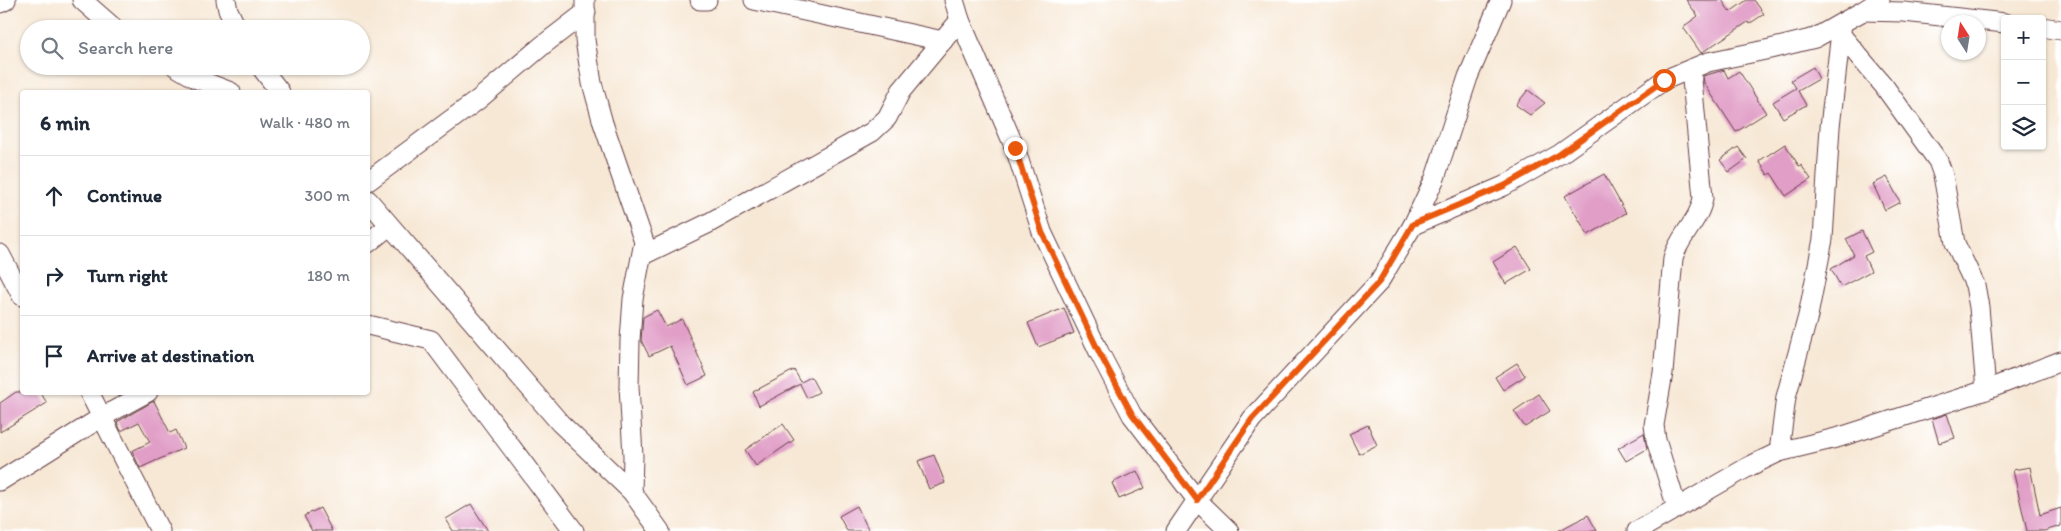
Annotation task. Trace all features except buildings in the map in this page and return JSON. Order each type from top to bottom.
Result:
[{"type":"street","points":[[0,3],[6,0]]},
{"type":"street","points":[[82,0],[105,20]]},
{"type":"street","points":[[226,0],[233,20]]},
{"type":"street","points":[[700,0],[706,0]]},
{"type":"street","points":[[754,0],[943,41]]},
{"type":"street","points":[[954,0],[960,20],[1015,148],[1042,232],[1099,352],[1132,414],[1197,500],[1229,531]]},
{"type":"street","points":[[1176,531],[1252,419],[1379,282],[1413,224],[1434,178],[1468,77],[1501,0]]},
{"type":"street","points":[[1413,224],[1504,186],[1560,154],[1664,80],[1708,62],[1770,50],[1841,29],[1880,0]]},
{"type":"street","points":[[370,180],[479,99],[586,6]]},
{"type":"street","points":[[586,6],[585,40],[592,83],[603,123],[644,242],[633,299],[630,340],[629,386],[633,456],[632,492]]},
{"type":"street","points":[[1864,11],[1904,12],[2001,23]]},
{"type":"street","points":[[643,255],[707,224],[872,132],[887,118],[901,92],[960,20]]},
{"type":"street","points":[[2046,28],[2061,30]]},
{"type":"street","points":[[1841,29],[1938,161],[1943,174],[1955,243],[1975,285],[1980,307],[1986,390]]},
{"type":"street","points":[[1779,452],[1786,397],[1808,316],[1823,239],[1830,127],[1841,29]]},
{"type":"street","points":[[1676,508],[1656,440],[1654,425],[1662,373],[1673,258],[1676,248],[1702,207],[1703,198],[1692,69]]},
{"type":"street","points":[[190,75],[226,90]]},
{"type":"street","points":[[267,75],[278,90]]},
{"type":"street","points":[[370,202],[560,422],[632,492],[660,531]]},
{"type":"street","points":[[370,241],[389,226]]},
{"type":"street","points":[[10,264],[20,291]]},
{"type":"street","points":[[370,325],[431,340],[574,531]]},
{"type":"street","points":[[1637,531],[1748,467],[1779,452],[1840,437],[1986,390],[2061,361]]},
{"type":"street","points":[[91,395],[160,531]]},
{"type":"street","points":[[0,481],[102,417],[142,395]]},
{"type":"route","points":[[1015,148],[1042,232],[1099,352],[1132,414],[1197,500],[1252,419],[1379,282],[1413,224],[1504,186],[1560,154],[1664,80]]}]
